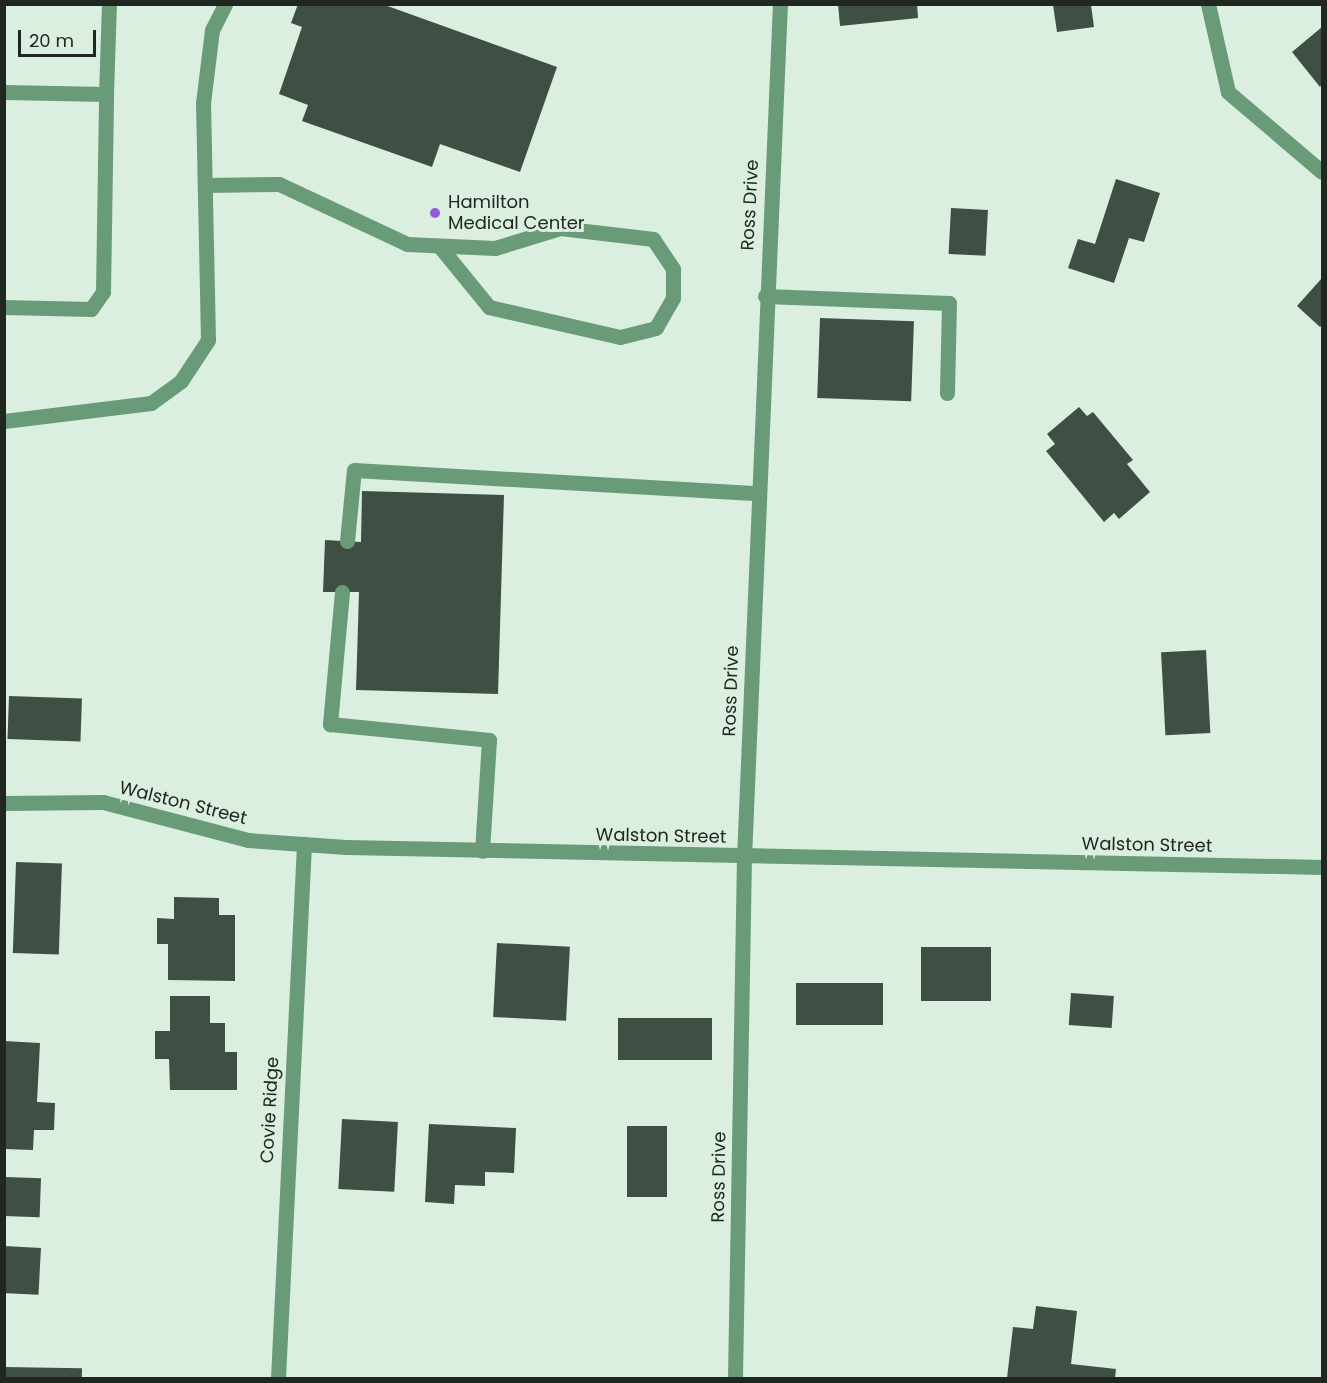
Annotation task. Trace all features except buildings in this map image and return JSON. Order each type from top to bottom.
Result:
[{"type":"street","points":[[4,307],[91,309],[103,292],[109,4]]},
{"type":"street","points":[[4,422],[151,403],[181,381],[208,340],[203,103],[212,30],[225,4]]},
{"type":"street","name":"Ross Drive","points":[[735,1378],[744,858],[765,296],[780,4]]},
{"type":"street","points":[[1208,4],[1228,92],[1323,172]]},
{"type":"street","points":[[4,92],[106,94]]},
{"type":"street","points":[[206,185],[279,184],[407,243],[440,247],[495,248],[560,228],[653,238],[674,269],[673,298],[656,328],[620,337],[489,307],[440,247]]},
{"type":"street","points":[[765,296],[949,303],[947,393]]},
{"type":"street","points":[[347,541],[354,470],[757,494]]},
{"type":"street","points":[[342,592],[330,724],[489,740],[482,851]]},
{"type":"street","name":"Walston Street","points":[[4,803],[103,802],[248,840],[304,844],[744,858],[1323,867]]},
{"type":"street","name":"Covie Ridge","points":[[278,1378],[304,844]]},
{"type":"place","name":"Hamilton Medical Center","points":[[435,213]]}]
